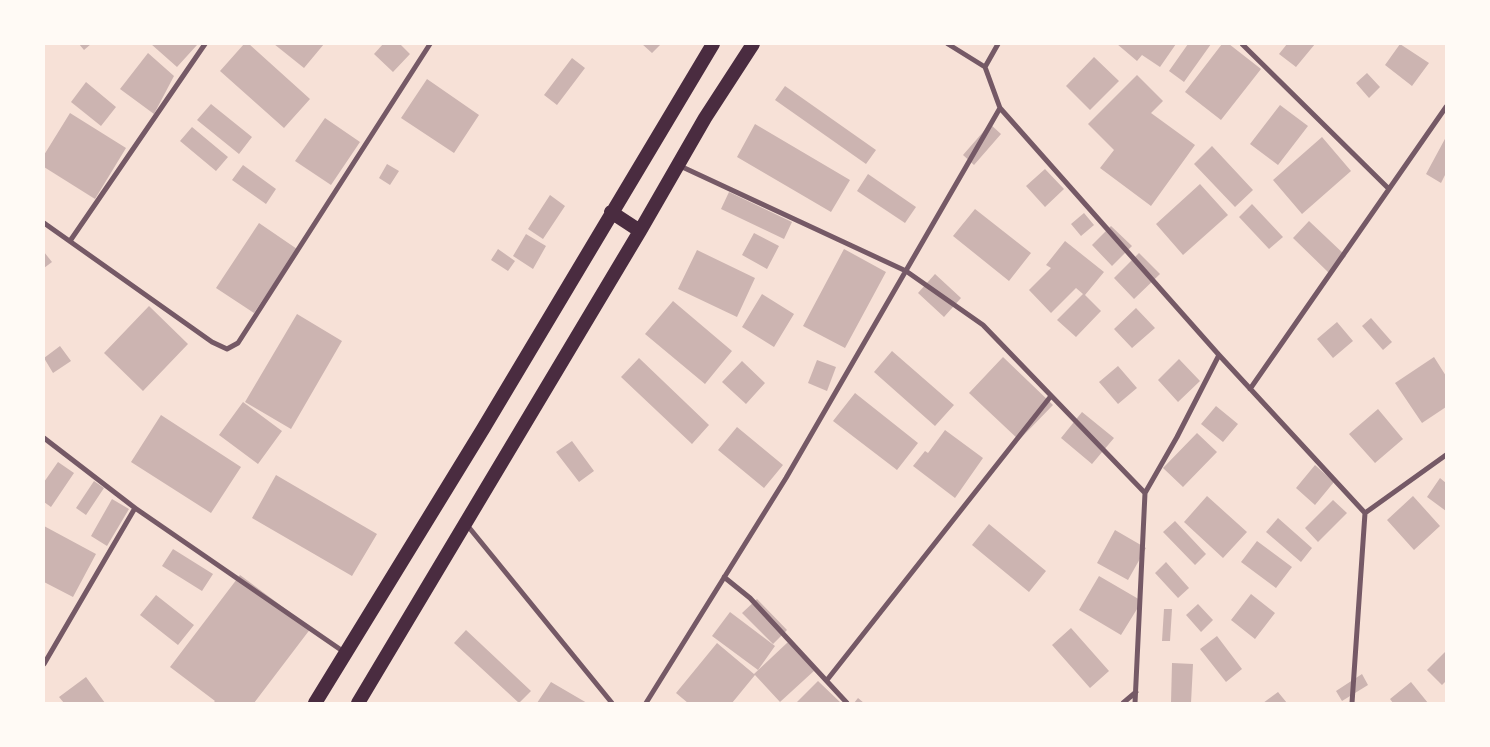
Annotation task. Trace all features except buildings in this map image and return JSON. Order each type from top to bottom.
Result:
[{"type":"highway","points":[[315,703],[713,44]]},
{"type":"highway","points":[[358,703],[465,521],[640,232],[705,118],[753,44]]},
{"type":"highway","points":[[611,212],[640,232]]},
{"type":"street","points":[[70,241],[205,44]]},
{"type":"street","points":[[44,223],[212,342],[227,349],[238,343],[430,44]]},
{"type":"street","points":[[948,44],[985,67],[1000,108],[1219,355],[1365,513],[1352,703]]},
{"type":"street","points":[[985,67],[998,44]]},
{"type":"street","points":[[1242,44],[1389,189]]},
{"type":"street","points":[[1250,389],[1446,107]]},
{"type":"street","points":[[646,703],[786,478],[1000,108]]},
{"type":"street","points":[[678,165],[906,271],[983,325],[1145,493]]},
{"type":"street","points":[[1135,703],[1145,493],[1177,437],[1219,355]]},
{"type":"street","points":[[827,680],[1051,396]]},
{"type":"street","points":[[44,438],[136,508],[346,653]]},
{"type":"street","points":[[1365,513],[1446,455]]},
{"type":"street","points":[[44,664],[136,508]]},
{"type":"street","points":[[465,521],[612,703]]},
{"type":"street","points":[[724,577],[750,598],[847,703]]},
{"type":"street","points":[[1123,703],[1136,692]]}]
